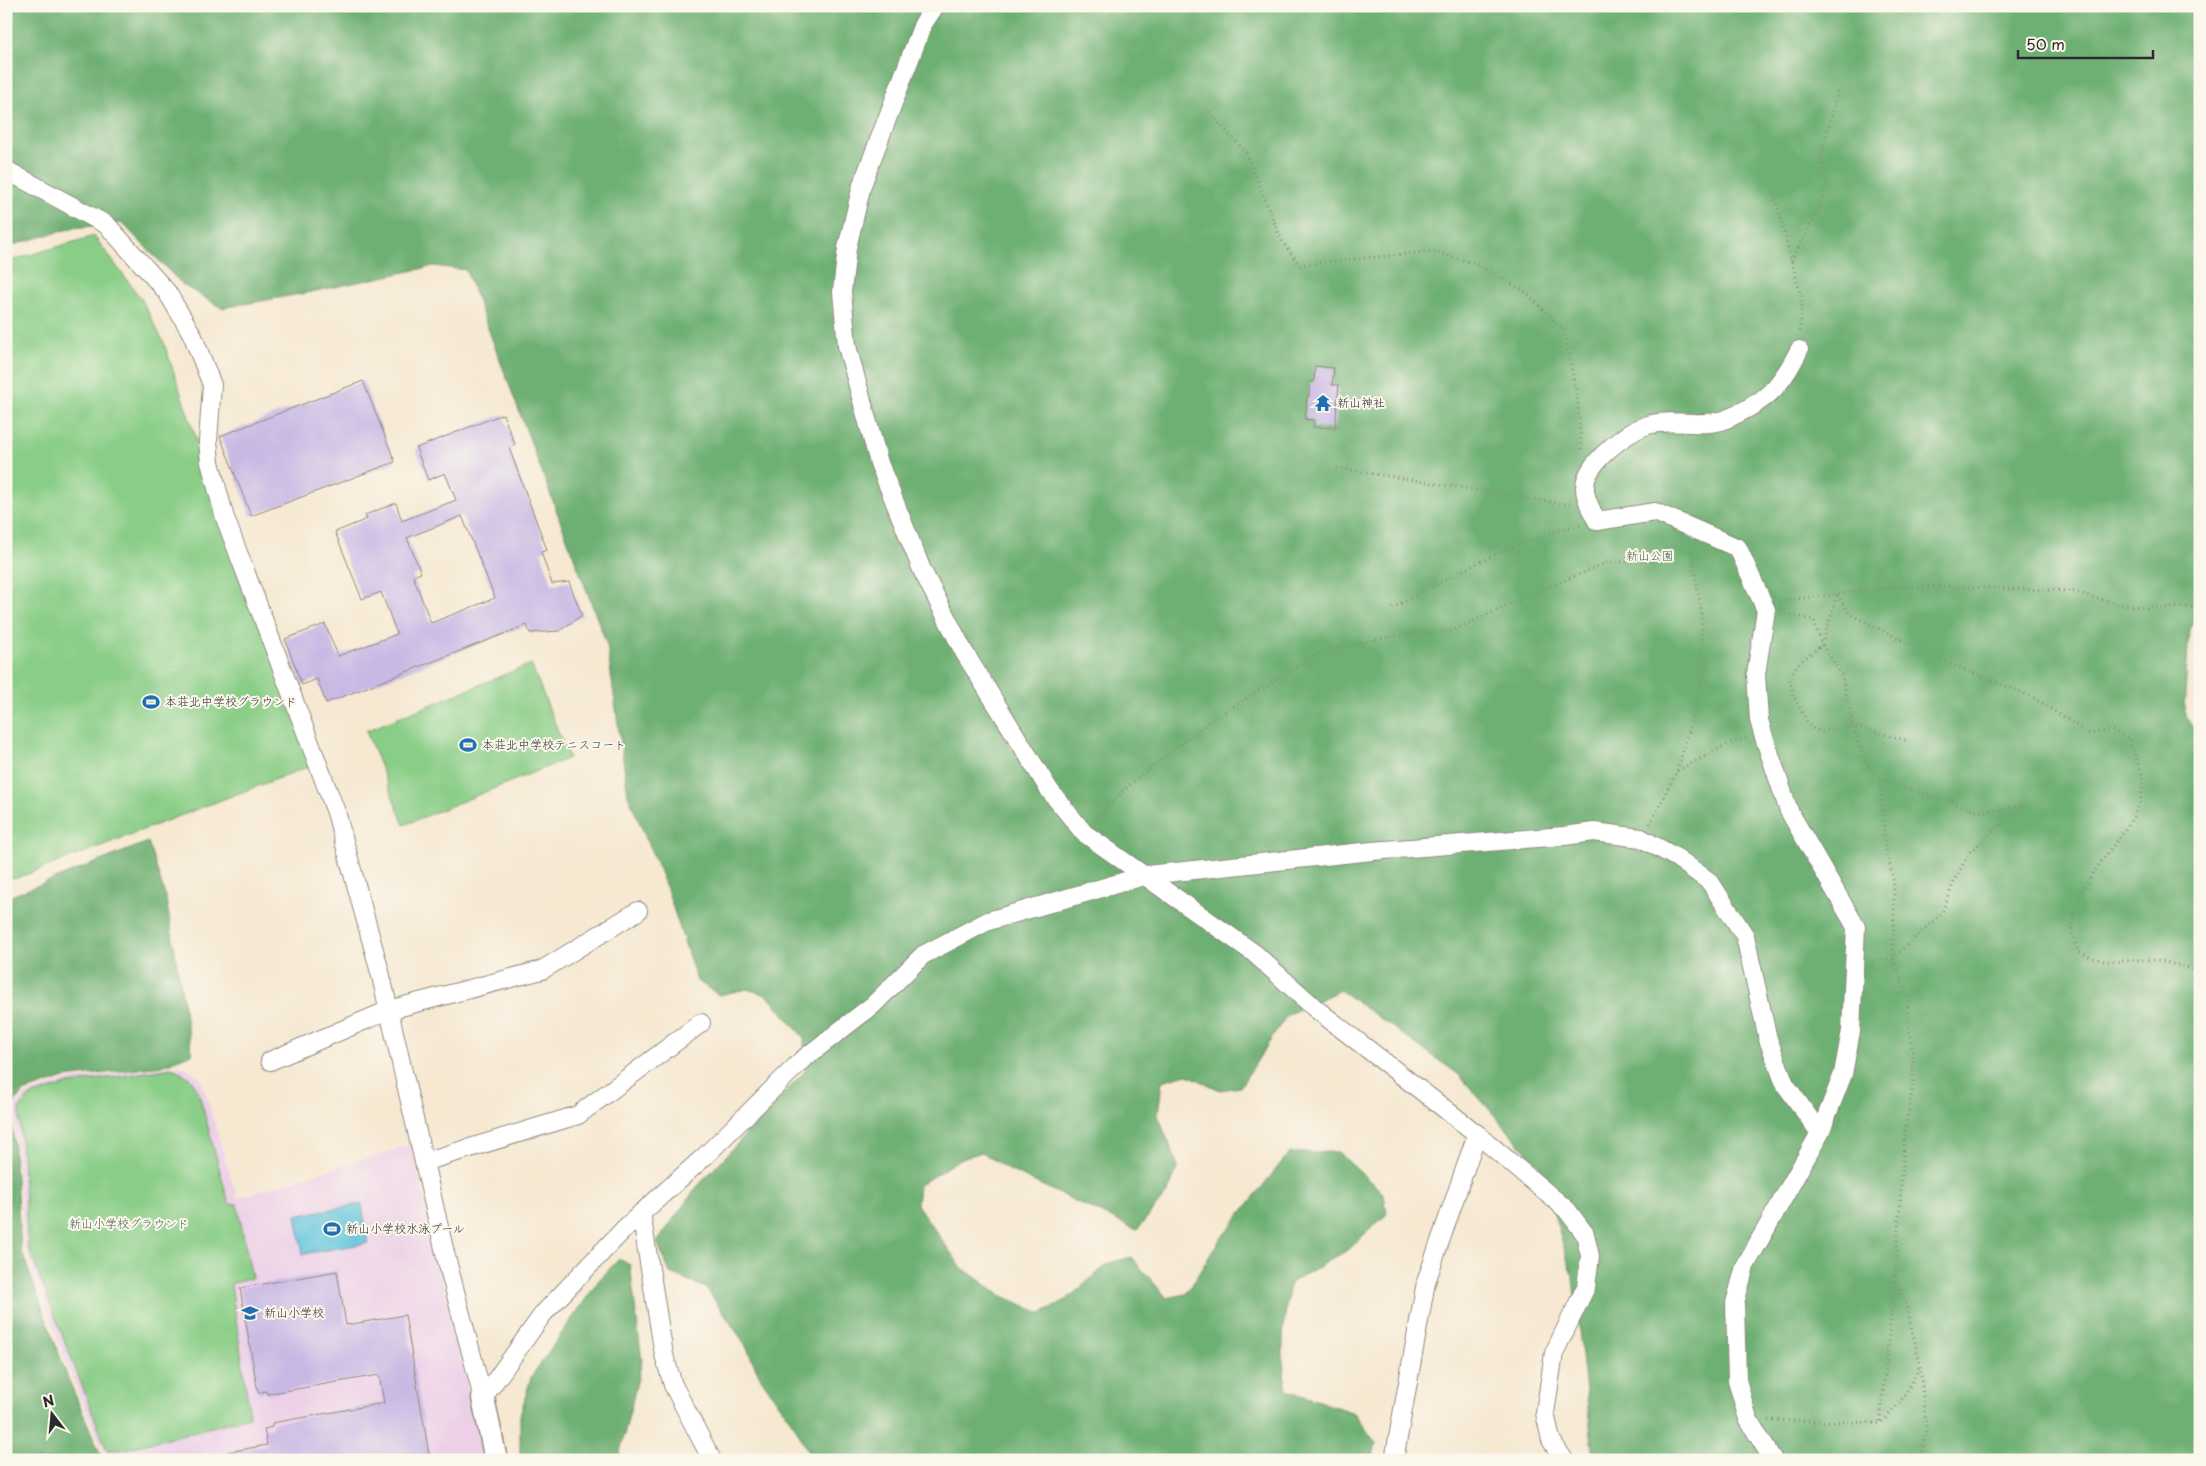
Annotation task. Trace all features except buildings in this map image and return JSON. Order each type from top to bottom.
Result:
[{"type":"street","points":[[935,6],[923,24],[862,185],[847,248],[842,292],[847,346],[879,463],[922,570],[964,652],[1050,790],[1084,833],[1147,875],[1254,953],[1316,1009],[1477,1134],[1567,1210],[1585,1234],[1590,1256],[1586,1287],[1554,1353],[1544,1413],[1551,1440],[1564,1460]]},
{"type":"street","points":[[6,170],[106,225],[167,292],[192,334],[212,385],[208,441],[210,462],[225,518],[336,812],[389,1010],[424,1162],[483,1398],[496,1460]]},
{"type":"street","points":[[1773,1460],[1748,1419],[1737,1380],[1735,1303],[1745,1266],[1820,1133],[1843,1074],[1850,1031],[1856,927],[1789,811],[1763,734],[1759,720],[1756,674],[1766,610],[1738,548],[1689,531],[1655,512],[1594,515],[1584,486],[1593,464],[1616,443],[1648,425],[1722,421],[1771,395],[1787,375],[1799,350]]},
{"type":"street","points":[[483,1398],[543,1314],[641,1213],[705,1156],[802,1060],[872,1005],[923,955],[988,921],[1147,875],[1372,851],[1594,832],[1641,838],[1677,858],[1710,882],[1745,936],[1768,1038],[1785,1084],[1820,1133]]},
{"type":"street","points":[[270,1061],[389,1010],[542,970],[638,912]]},
{"type":"street","points":[[424,1162],[578,1115],[701,1023]]},
{"type":"street","points":[[1394,1460],[1426,1282],[1477,1134]]},
{"type":"street","points":[[641,1213],[664,1355],[673,1385],[712,1460]]},
{"type":"path","points":[[1791,261],[1819,210],[1827,182],[1821,156],[1838,91]]},
{"type":"path","points":[[1206,108],[1246,153],[1281,239],[1299,265],[1433,251],[1473,263],[1523,290],[1564,330],[1577,396],[1582,456]]},
{"type":"path","points":[[1774,194],[1802,300],[1799,350]]},
{"type":"path","points":[[1337,468],[1594,515]]},
{"type":"path","points":[[1392,608],[1495,554],[1594,515]]},
{"type":"path","points":[[1084,833],[1128,786],[1210,721],[1323,651],[1397,635],[1452,631],[1522,598],[1609,562],[1651,561],[1689,531],[1702,617],[1700,693],[1676,771],[1655,817],[1641,838]]},
{"type":"path","points":[[1766,610],[1782,600],[1885,588],[1990,587],[2071,591],[2115,603],[2146,608],[2200,607]]},
{"type":"path","points":[[1837,595],[1822,645],[1800,662],[1789,677],[1794,697],[1810,727],[1821,732],[1853,726],[1909,741]]},
{"type":"path","points":[[1837,595],[1850,614],[1943,661],[2031,696],[2090,734],[2112,730],[2129,739],[2144,782],[2140,805],[2089,877],[2080,898],[2072,930],[2078,952],[2095,961],[2150,960],[2200,971]]},
{"type":"path","points":[[1766,610],[1814,620],[1822,645],[1842,675],[1853,726],[1865,763],[1880,780],[1982,812],[2024,805],[1970,852],[1955,879],[1942,913],[1893,958],[1854,962]]},
{"type":"path","points":[[1676,771],[1730,743],[1763,734]]},
{"type":"path","points":[[1880,780],[1885,844],[1894,882],[1893,958],[1908,998],[1908,1025],[1913,1051],[1913,1087],[1905,1130],[1896,1276],[1880,1422]]},
{"type":"path","points":[[1896,1276],[1907,1308],[1920,1365],[1926,1427],[1921,1460]]},
{"type":"path","points":[[1748,1419],[1880,1422],[1894,1411],[1908,1392],[1920,1365]]},
{"type":"shaded area","name":"新山小学校","points":[[171,1066],[186,1067],[201,1079],[237,1198],[410,1145],[414,1152],[484,1460],[133,1460],[104,1452],[72,1378],[25,1248],[13,1109],[25,1095],[65,1081]]},
{"type":"green space","name":"新山公園","points":[[6,6],[2200,6],[2200,613],[2189,629],[2184,712],[2200,738],[2200,1460],[1594,1460],[1573,1279],[1540,1167],[1458,1074],[1340,990],[1287,1015],[1240,1087],[1220,1090],[1186,1074],[1162,1081],[1158,1115],[1178,1166],[1168,1192],[1137,1230],[1007,1169],[982,1152],[960,1159],[919,1185],[917,1205],[961,1267],[1000,1295],[1041,1313],[1066,1300],[1109,1263],[1131,1257],[1167,1298],[1186,1294],[1218,1242],[1289,1153],[1338,1152],[1384,1194],[1387,1214],[1346,1251],[1290,1283],[1283,1336],[1283,1363],[1287,1390],[1354,1413],[1376,1443],[1372,1460],[812,1460],[796,1428],[760,1377],[745,1344],[706,1288],[670,1273],[657,1242],[696,1188],[805,1071],[804,1038],[767,995],[747,989],[719,995],[697,981],[667,889],[628,795],[607,645],[466,270],[434,266],[306,293],[222,308],[183,285],[122,223],[72,228],[6,247]]},
{"type":"green space","points":[[94,236],[142,300],[164,343],[201,453],[318,763],[17,878],[6,879],[6,641],[12,638],[6,636],[6,262]]},
{"type":"green space","name":"本荘北中学校テニスコート","points":[[531,664],[569,758],[404,825],[366,731]]},
{"type":"green space","points":[[148,842],[166,898],[192,1054],[162,1066],[65,1078],[23,1092],[11,1107],[21,1249],[67,1376],[100,1453],[107,1460],[6,1460],[6,898]]},
{"type":"green space","name":"新山小学校グラウンド","points":[[173,1068],[191,1079],[198,1090],[229,1204],[237,1204],[252,1278],[231,1284],[250,1417],[122,1450],[107,1450],[28,1247],[19,1109],[30,1096],[69,1084]]},
{"type":"green space","points":[[619,1259],[630,1265],[642,1361],[618,1460],[520,1460],[520,1416],[531,1377],[599,1280]]},
{"type":"water","name":"新山小学校水泳プール","points":[[362,1204],[368,1243],[303,1254],[296,1215]]},
{"type":"place","name":"新山神社","points":[[1323,403]]},
{"type":"place","name":"本荘北中学校グラウンド","points":[[151,702]]},
{"type":"place","name":"本荘北中学校テニスコート","points":[[468,745]]},
{"type":"place","name":"新山小学校水泳プール","points":[[332,1229]]},
{"type":"place","name":"新山小学校","points":[[250,1313]]}]
